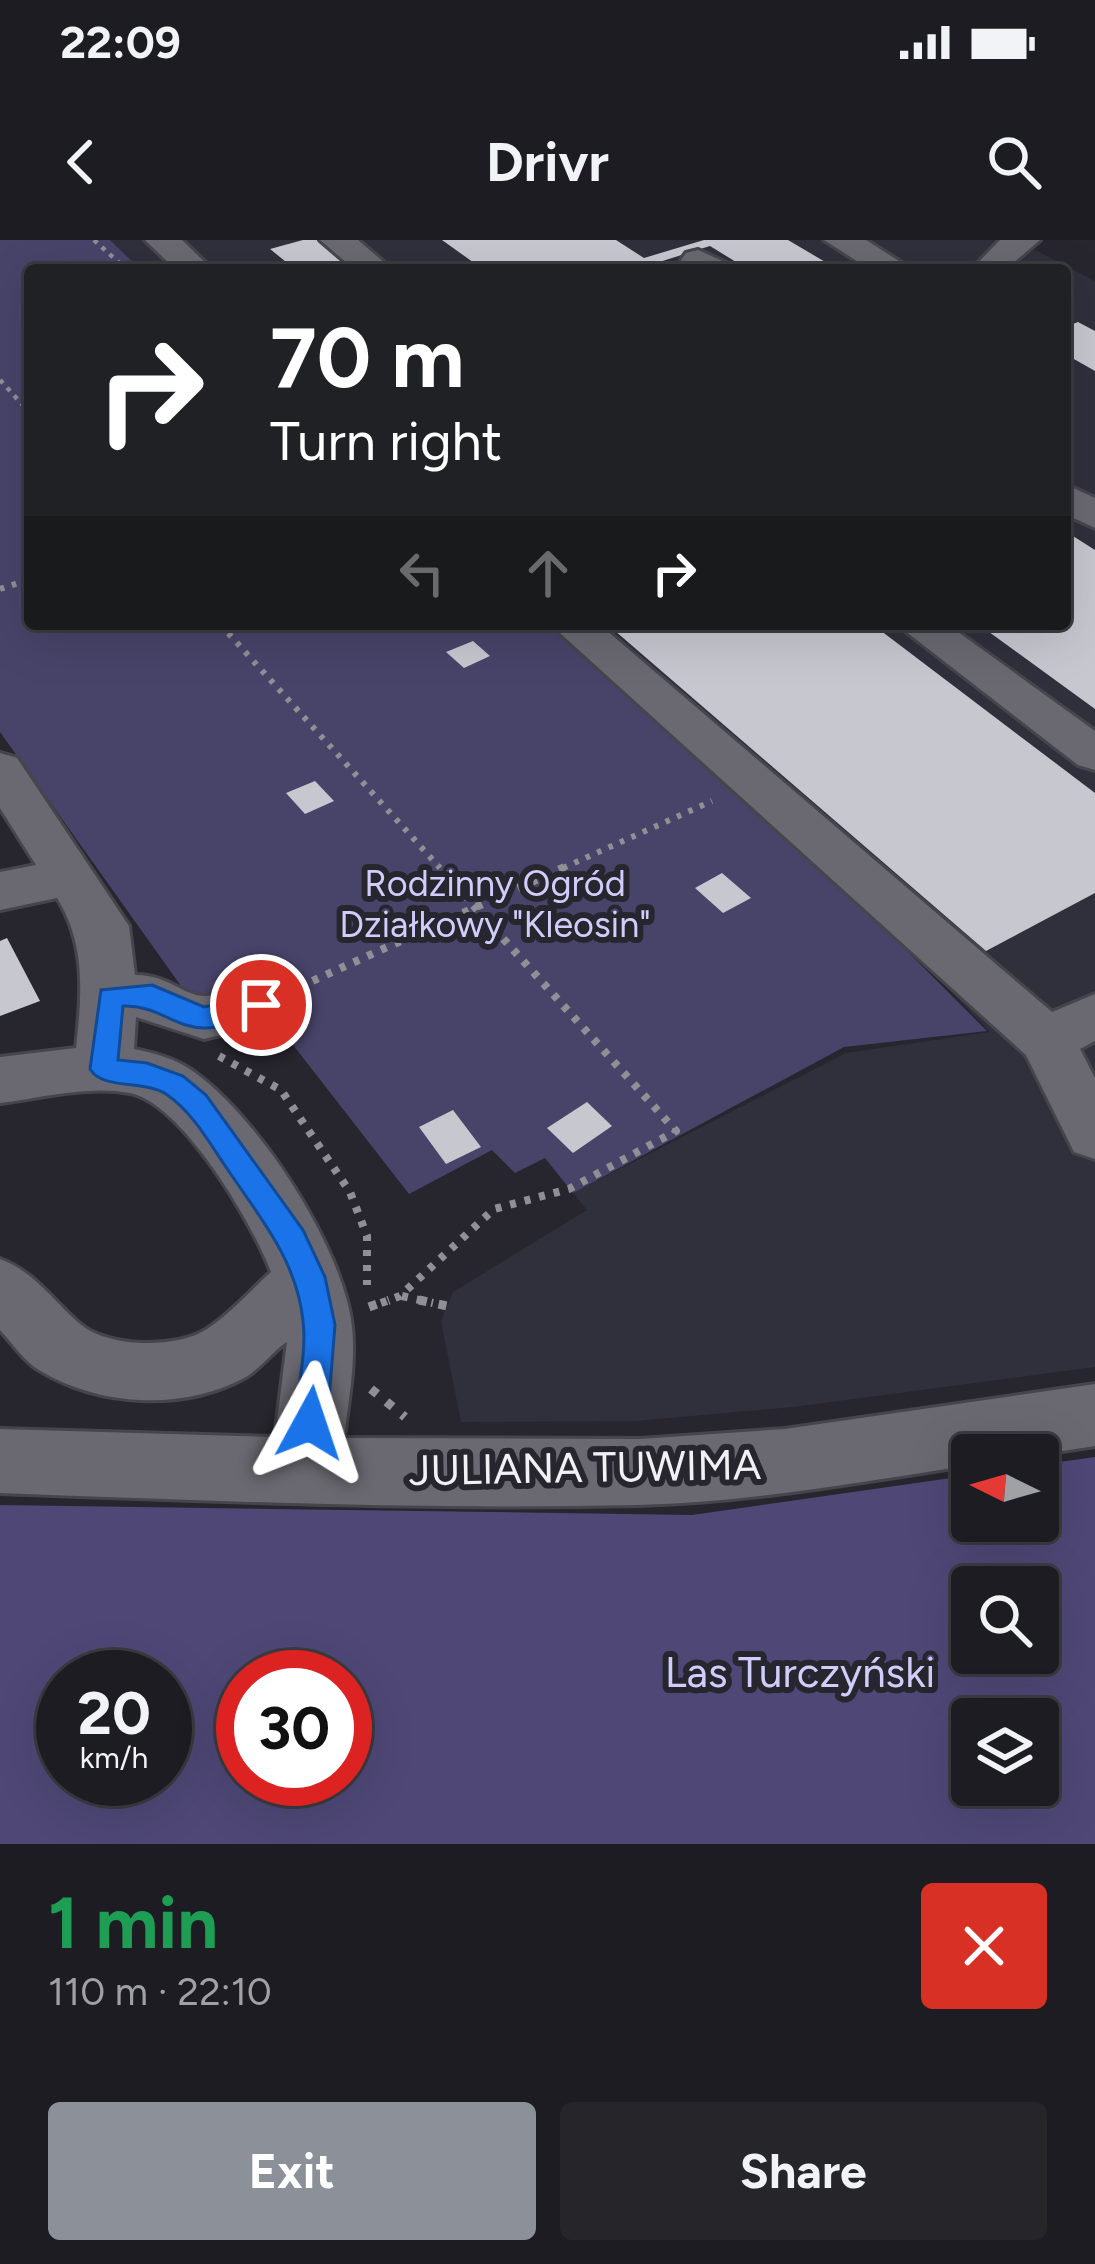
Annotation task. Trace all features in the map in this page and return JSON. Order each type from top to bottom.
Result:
[{"type":"street","points":[[180,256],[216,247],[217,240]]},
{"type":"street","points":[[337,240],[368,264]]},
{"type":"street","points":[[841,240],[885,264]]},
{"type":"street","points":[[992,264],[1024,240]]},
{"type":"street","points":[[579,630],[1071,1028],[1095,1135]]},
{"type":"street","points":[[926,630],[1095,754]]},
{"type":"street","points":[[0,769],[102,926],[110,997],[104,1069]]},
{"type":"street","points":[[0,890],[73,876]]},
{"type":"street","points":[[110,997],[152,995],[178,1011],[204,1018],[261,1005]]},
{"type":"street","points":[[0,1080],[104,1069],[147,1073],[173,1084],[196,1103],[292,1239],[315,1301],[305,1471]]},
{"type":"street","points":[[0,1287],[61,1349],[115,1370],[168,1371],[225,1355],[315,1301]]},
{"type":"street","name":"JULIANA TUWIMA","points":[[0,1461],[305,1471],[640,1472],[785,1461],[1095,1415]]},
{"type":"path","points":[[94,240],[121,264]]},
{"type":"path","points":[[0,380],[24,406]]},
{"type":"path","points":[[225,630],[676,1131],[569,1189],[494,1209],[400,1296]]},
{"type":"path","points":[[261,1005],[713,800]]},
{"type":"path","points":[[315,1301],[400,1296],[447,1306]]},
{"type":"shaded area","points":[[110,240],[1016,240],[1062,264],[135,264]]},
{"type":"shaded area","points":[[1071,269],[1095,281],[1095,1367],[793,1407],[636,1421],[461,1422],[441,1321],[453,1292],[587,1210],[573,1193],[846,1053],[990,1032],[808,843],[561,630],[1071,630]]},
{"type":"green space","name":"Rodzinny Ogród Działkowy \"Kleosin\"","points":[[0,240],[110,240],[135,264],[24,264],[24,630],[555,630],[803,847],[987,1031],[844,1047],[573,1193],[545,1158],[515,1173],[492,1150],[409,1194],[248,987],[221,1001],[186,993],[0,732]]},
{"type":"green space","name":"Las Turczyński","points":[[1095,1457],[1095,1844],[0,1844],[0,1505],[692,1515],[951,1478],[951,1542],[1059,1542],[1059,1462]]},
{"type":"building","points":[[322,240],[353,264],[289,264],[270,249]]},
{"type":"building","points":[[442,240],[616,240],[644,258],[704,240],[788,240],[827,263],[739,264],[710,246],[653,264],[476,264]]},
{"type":"building","points":[[1078,322],[1095,331],[1095,371],[1071,357],[1071,325]]},
{"type":"building","points":[[1071,535],[1095,550],[1095,709],[986,630],[1071,630]]},
{"type":"building","points":[[614,630],[880,630],[1095,793],[1095,893],[986,951]]},
{"type":"building","points":[[473,641],[490,656],[464,668],[446,652]]},
{"type":"building","points":[[315,781],[334,801],[305,814],[286,793]]},
{"type":"building","points":[[722,873],[751,898],[723,913],[695,888]]},
{"type":"building","points":[[7,938],[40,1001],[0,1016],[0,941]]},
{"type":"building","points":[[587,1102],[612,1126],[573,1153],[547,1128]]},
{"type":"building","points":[[453,1110],[481,1147],[446,1164],[419,1127]]},
{"type":"route","points":[[261,1005],[230,1016],[204,1018],[178,1011],[152,995],[110,997],[104,1069],[147,1073],[173,1084],[196,1103],[292,1239],[310,1277],[320,1325],[310,1423]]}]
